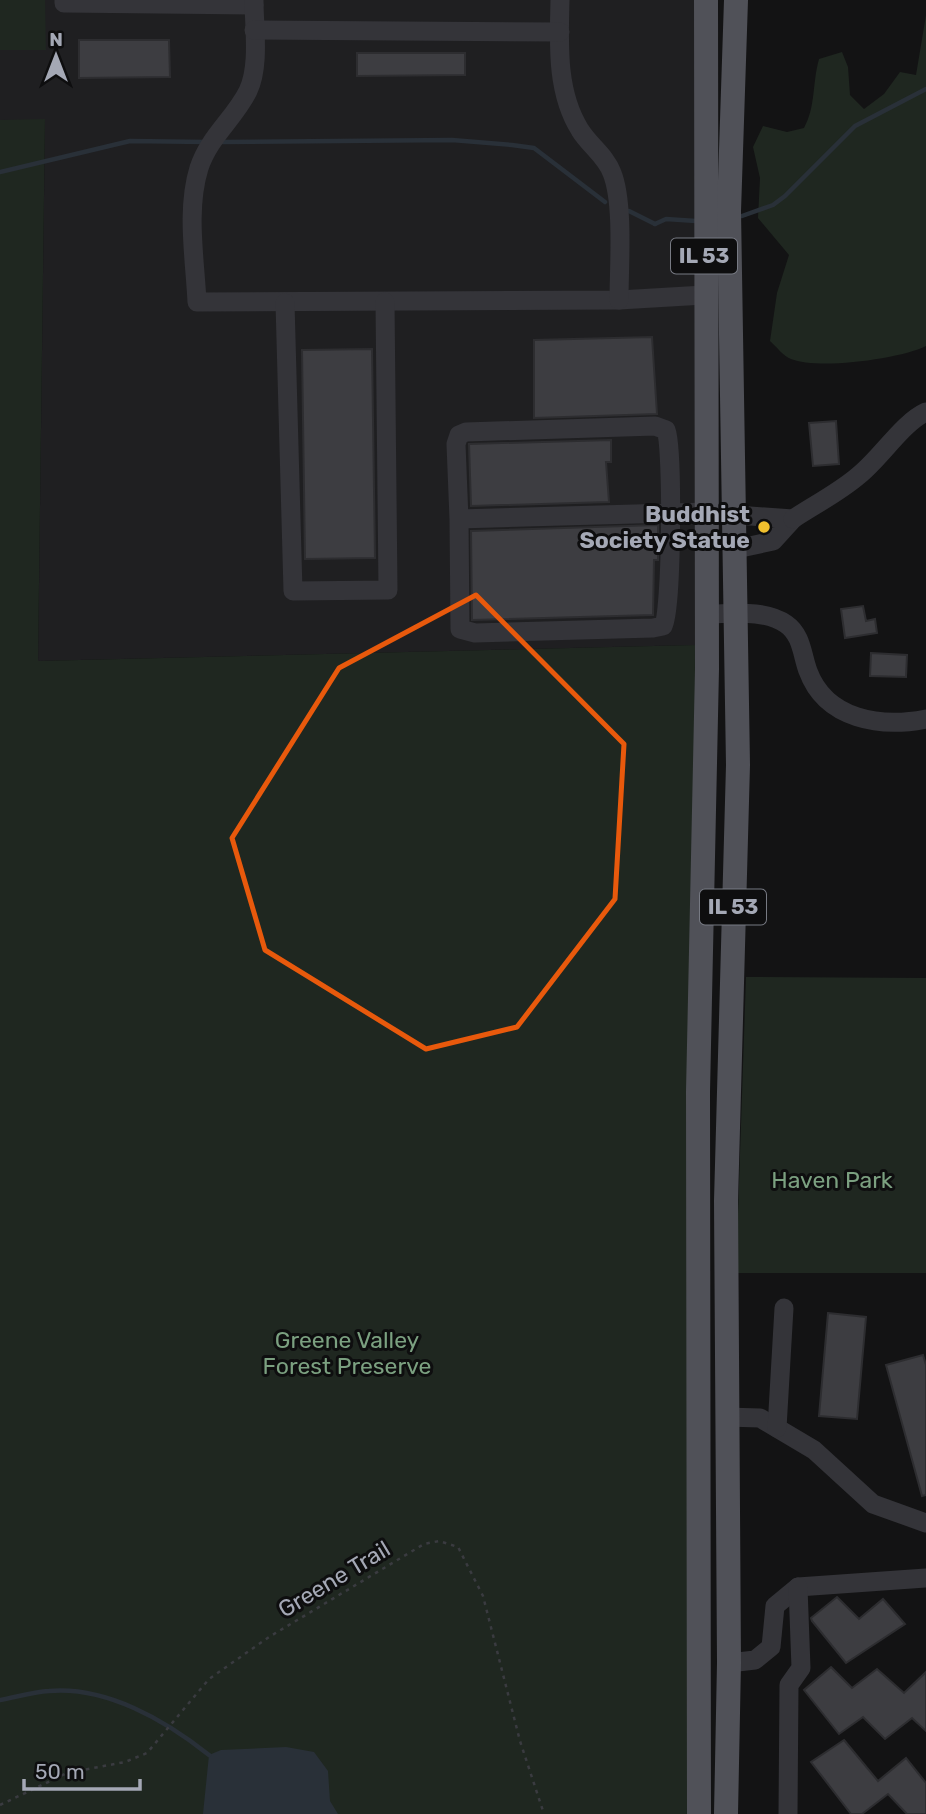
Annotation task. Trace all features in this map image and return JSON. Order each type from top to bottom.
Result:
[{"type":"main road","name":"IL 53","points":[[699,1814],[698,1106],[707,614],[704,512],[706,0]]},
{"type":"main road","name":"IL 53","points":[[726,1814],[729,1663],[726,1201],[738,765],[729,211],[736,0]]},
{"type":"street","points":[[64,0],[64,3],[254,3],[249,89],[210,144],[195,190],[198,302],[620,300],[704,295]]},
{"type":"street","points":[[560,0],[561,74],[569,105],[580,131],[612,172],[617,196],[620,300]]},
{"type":"street","points":[[254,30],[559,32]]},
{"type":"street","points":[[285,303],[293,591],[333,591],[388,590],[385,302]]},
{"type":"street","points":[[736,549],[773,541],[793,519],[857,477],[890,446],[911,419],[926,412]]},
{"type":"street","points":[[662,427],[669,437],[668,615],[663,626],[475,633],[460,629],[458,519],[456,444],[459,435],[466,432],[662,427]]},
{"type":"street","points":[[458,519],[704,512]]},
{"type":"street","points":[[736,515],[769,515],[793,519]]},
{"type":"street","points":[[707,614],[768,617],[785,623],[794,631],[814,685],[838,708],[869,721],[886,723],[926,719]]},
{"type":"street","points":[[777,1428],[784,1308]]},
{"type":"street","points":[[726,1417],[760,1418],[814,1450],[873,1504],[926,1523]]},
{"type":"street","points":[[729,1663],[755,1660],[771,1647],[775,1606],[798,1587],[926,1578]]},
{"type":"street","points":[[788,1814],[789,1685],[800,1668],[798,1587]]},
{"type":"path","name":"Greene Trail","points":[[0,1805],[67,1773],[136,1758],[147,1753],[209,1679],[269,1637],[424,1544],[448,1542],[458,1547],[464,1556],[483,1596],[520,1741],[544,1814]]},
{"type":"highlighted area","points":[[476,595],[624,744],[615,899],[517,1027],[426,1049],[265,950],[232,838],[339,668]]},
{"type":"shaded area","points":[[45,0],[698,0],[695,645],[38,661],[45,120],[0,120],[0,50],[45,50]]},
{"type":"shaded area","points":[[286,1747],[314,1752],[328,1771],[330,1801],[338,1814],[203,1814],[209,1755],[221,1750]]},
{"type":"green space","points":[[0,0],[45,0],[46,50],[0,50]]},
{"type":"green space","points":[[926,15],[926,346],[898,355],[859,362],[820,363],[791,359],[770,341],[777,293],[789,255],[758,218],[760,178],[753,147],[763,126],[787,132],[804,128],[810,111],[819,59],[842,52],[848,67],[850,95],[864,109],[884,94],[900,72],[916,75]]},
{"type":"green space","name":"Greene Valley Forest Preserve","points":[[45,119],[38,661],[695,645],[694,1814],[0,1814],[0,120]]},
{"type":"green space","name":"Haven Park","points":[[746,977],[926,978],[926,1273],[736,1273]]},
{"type":"building","points":[[79,40],[169,40],[170,77],[79,78]]},
{"type":"building","points":[[357,53],[465,53],[465,75],[357,76]]},
{"type":"building","points":[[652,337],[657,414],[534,418],[534,340]]},
{"type":"building","points":[[372,349],[375,558],[305,559],[302,350]]},
{"type":"building","points":[[836,421],[839,464],[813,466],[809,423]]},
{"type":"building","points":[[611,440],[611,462],[606,462],[609,502],[471,506],[469,444]]},
{"type":"building","points":[[658,525],[653,615],[472,620],[471,531]]},
{"type":"building","points":[[863,606],[866,621],[875,619],[877,633],[845,638],[841,609]]},
{"type":"building","points":[[871,653],[907,655],[906,677],[870,676]]},
{"type":"building","points":[[828,1313],[866,1317],[857,1419],[819,1416]]},
{"type":"building","points":[[923,1355],[926,1365],[926,1495],[922,1496],[886,1365]]},
{"type":"building","points":[[837,1597],[859,1619],[883,1599],[905,1624],[846,1663],[811,1618]]},
{"type":"building","points":[[831,1667],[852,1688],[877,1669],[904,1693],[926,1672],[926,1731],[912,1718],[885,1739],[863,1717],[839,1734],[804,1690]]},
{"type":"building","points":[[844,1740],[878,1781],[906,1758],[926,1783],[926,1814],[907,1814],[888,1794],[862,1814],[851,1814],[811,1762]]},
{"type":"waterway","points":[[742,216],[773,205],[785,196],[855,126],[926,89]]},
{"type":"waterway","points":[[219,142],[452,140],[534,148],[605,202]]},
{"type":"waterway","points":[[0,172],[130,141],[207,142]]},
{"type":"waterway","points":[[629,211],[655,224]]},
{"type":"waterway","points":[[655,224],[666,219],[696,221]]},
{"type":"waterway","points":[[0,1700],[49,1691],[92,1694],[134,1708],[154,1718],[209,1755]]},
{"type":"place","name":"Buddhist Society Statue","points":[[764,527]]}]
